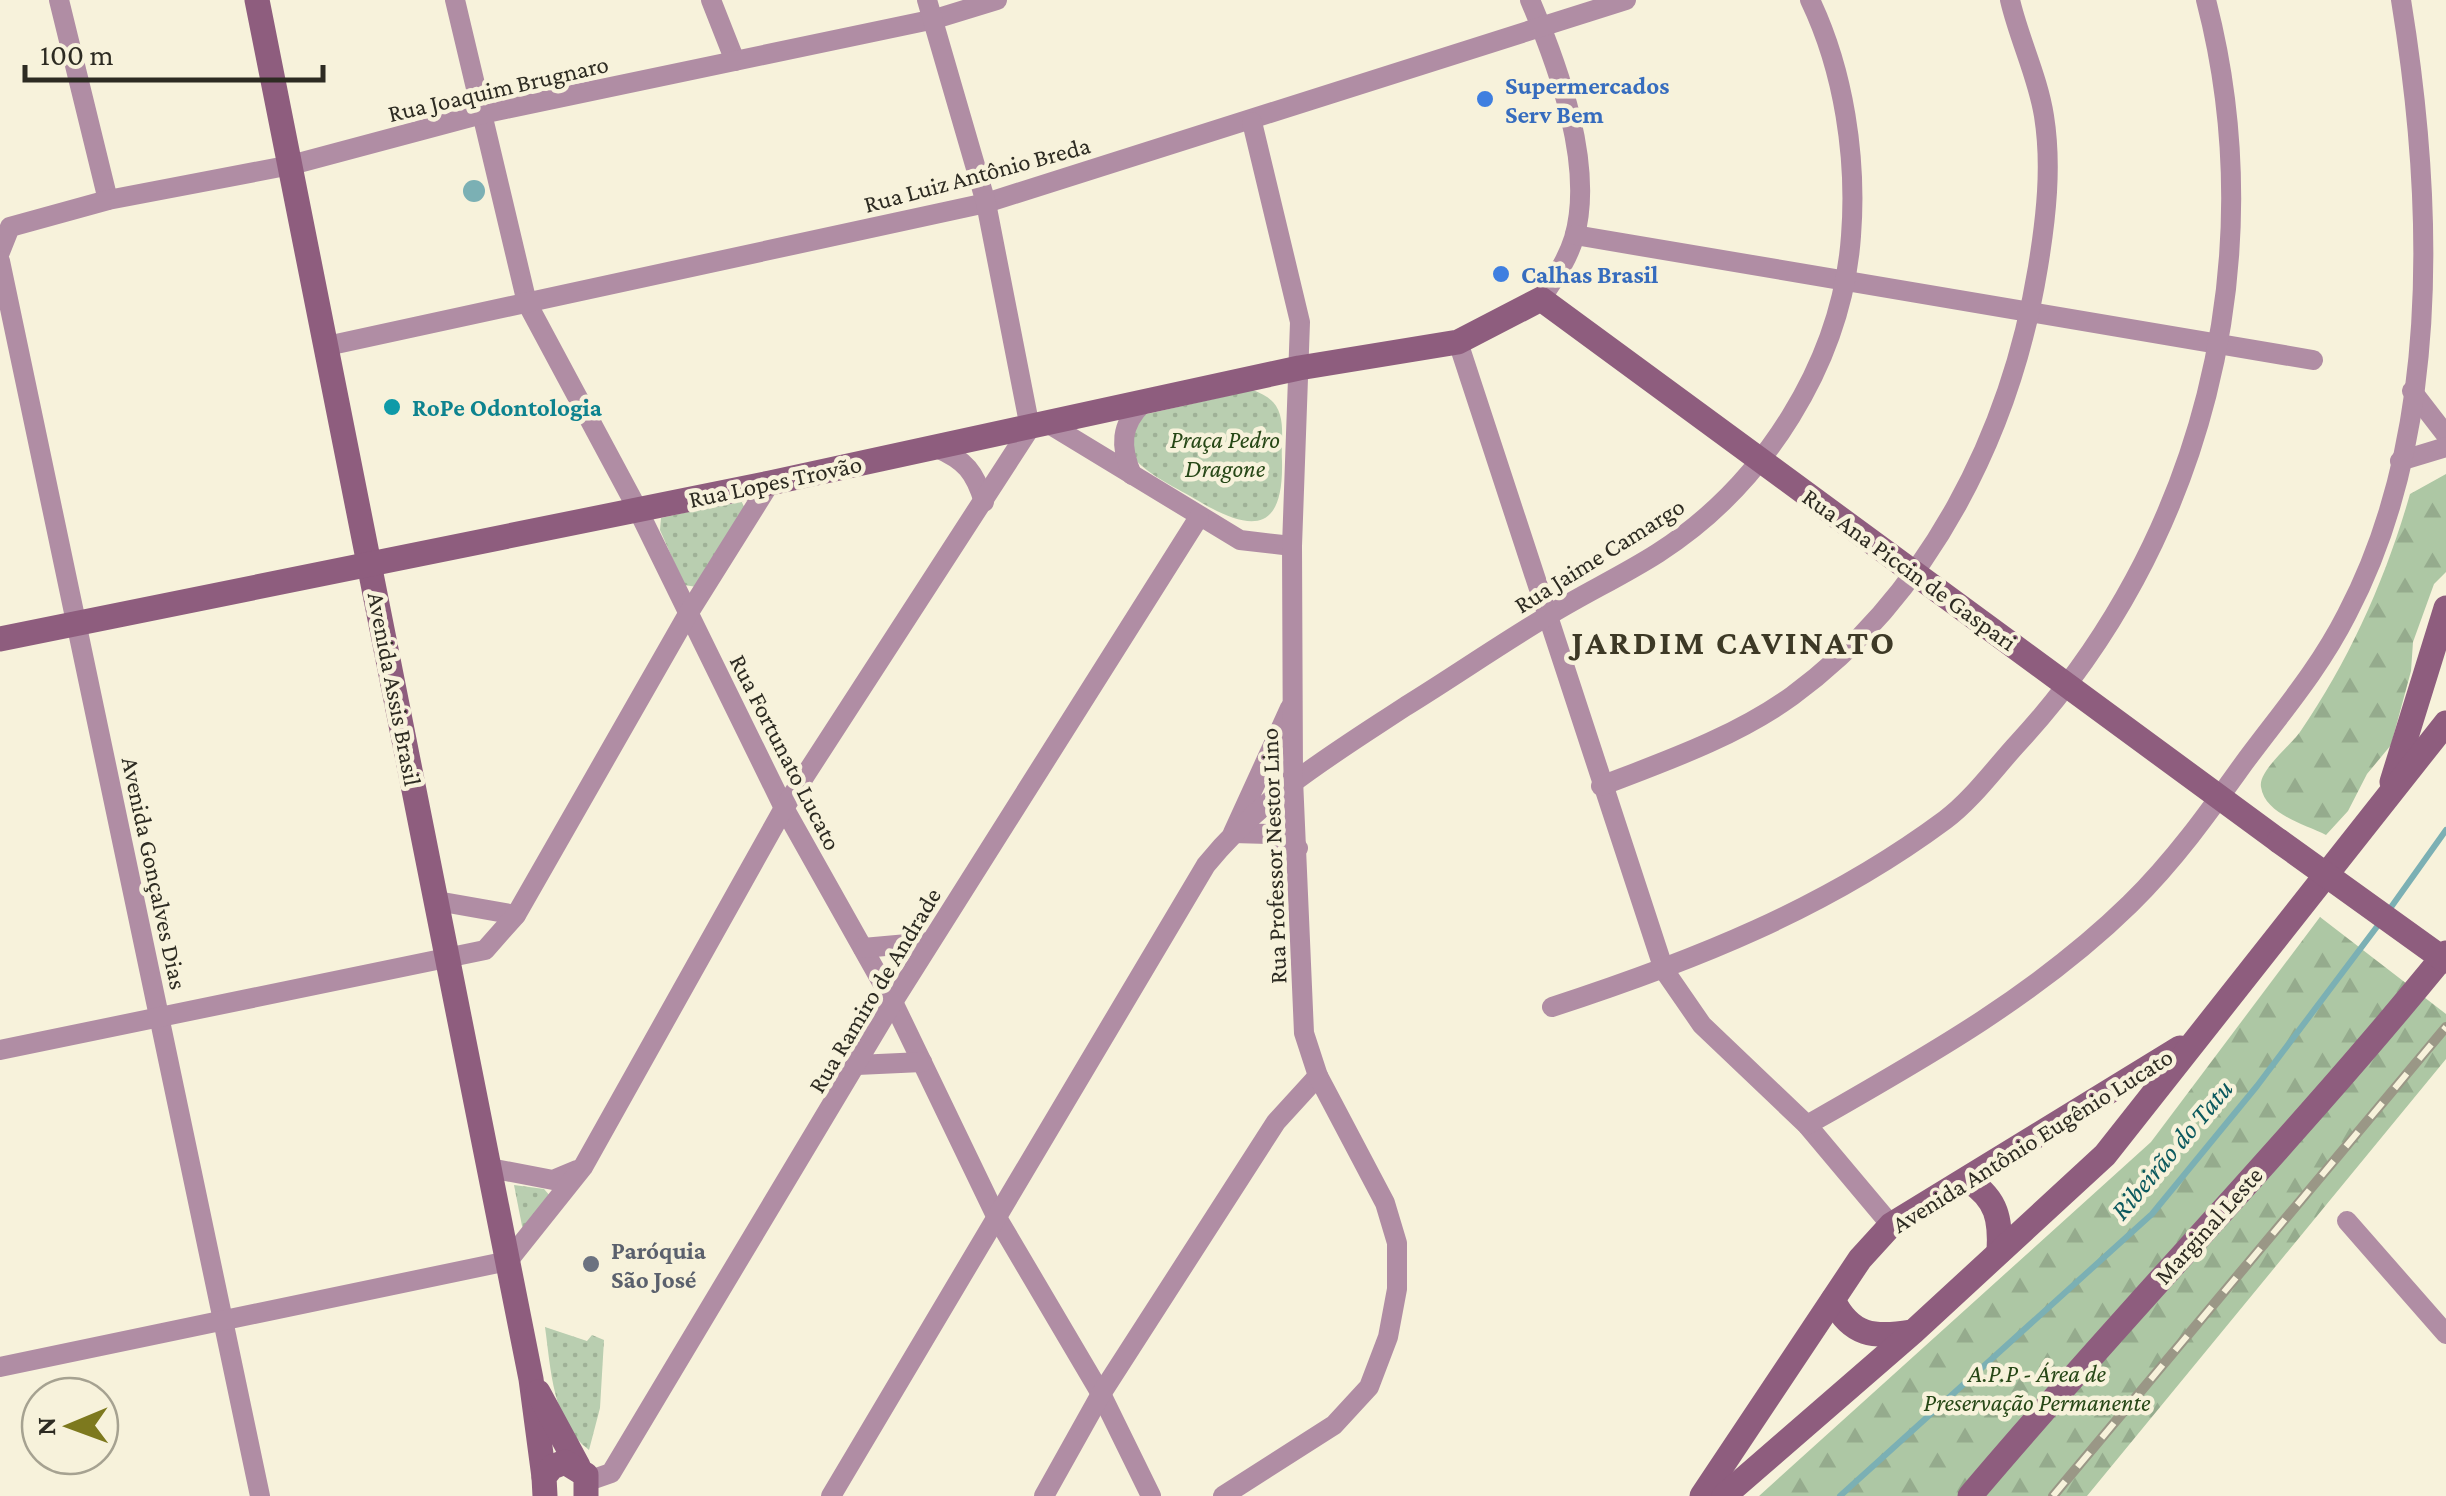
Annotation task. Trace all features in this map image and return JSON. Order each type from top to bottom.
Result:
[{"type":"main road","name":"Avenida Assis Brasil","points":[[257,0],[531,1378],[544,1487]]},
{"type":"main road","name":"Rua Lopes Trovão","points":[[0,638],[638,510],[1299,368],[1458,342],[1541,299]]},
{"type":"main road","name":"Rua Ana Piccin de Gaspari","points":[[1541,299],[2446,961]]},
{"type":"main road","name":"Avenida Antônio Eugênio Lucato","points":[[2386,801],[2446,608]]},
{"type":"main road","name":"Avenida Antônio Eugênio Lucato","points":[[1724,1496],[1913,1332],[2104,1155],[2446,723]]},
{"type":"main road","name":"Marginal Leste","points":[[1970,1496],[2070,1378],[2367,1051],[2446,953]]},
{"type":"main road","name":"Avenida Antônio Eugênio Lucato","points":[[1702,1496],[1860,1259],[1890,1225],[1969,1181],[2197,1037]]},
{"type":"main road","points":[[1969,1181],[1995,1204],[2001,1228],[1999,1252]]},
{"type":"main road","points":[[1833,1300],[1843,1320],[1869,1336],[1913,1332]]},
{"type":"main road","name":"Avenida Assis Brasil","points":[[531,1378],[584,1481]]},
{"type":"main road","points":[[544,1487],[558,1464],[584,1481]]},
{"type":"street","points":[[59,0],[108,200]]},
{"type":"street","name":"Rua Fortunato Lucato","points":[[455,0],[527,303],[638,510],[784,808],[893,1002],[996,1216],[1101,1394],[1150,1496]]},
{"type":"street","points":[[711,0],[735,60]]},
{"type":"street","name":"Rua Joaquim Brugnaro","points":[[0,252],[10,226],[108,200],[291,165],[482,114],[735,60],[931,9],[997,0]]},
{"type":"street","points":[[1530,0],[1568,108],[1579,166],[1575,235],[1561,269],[1541,299]]},
{"type":"street","name":"Rua Luiz Antônio Breda","points":[[327,346],[986,203],[1252,122],[1626,0]]},
{"type":"street","name":"Rua Jaime Camargo","points":[[1232,832],[1293,779],[1546,616],[1658,553],[1712,513],[1762,460],[1784,428],[1821,354],[1848,281],[1854,196],[1845,107],[1810,0]]},
{"type":"street","points":[[1601,786],[1706,745],[1792,696],[1857,638],[1914,572],[1963,499],[2004,404],[2030,312],[2048,207],[2044,116],[2010,0]]},
{"type":"street","points":[[1552,1007],[1664,970],[1779,922],[1858,880],[1950,817],[2099,642],[2166,520],[2220,344],[2232,256],[2234,155],[2221,57],[2206,0]]},
{"type":"street","points":[[1807,1125],[1956,1040],[2033,986],[2130,904],[2222,796],[2300,694],[2348,613],[2383,530],[2400,461],[2412,391],[2425,265],[2419,107],[2401,0]]},
{"type":"street","points":[[931,9],[986,203],[1039,426],[1132,475],[1240,540],[1292,546]]},
{"type":"street","name":"Rua Professor Nestor Lino","points":[[1223,1496],[1334,1425],[1369,1387],[1388,1337],[1397,1289],[1396,1244],[1385,1203],[1363,1154],[1318,1076],[1304,1033],[1292,702],[1292,546],[1300,322],[1252,122]]},
{"type":"street","points":[[1575,235],[2313,360]]},
{"type":"street","name":"Avenida Gonçalves Dias","points":[[0,261],[6,334],[161,1015],[260,1496]]},
{"type":"street","points":[[1458,342],[1664,970],[1702,1025],[1807,1125],[1890,1225]]},
{"type":"street","points":[[2412,391],[2446,436]]},
{"type":"street","points":[[1132,475],[1124,455],[1123,434],[1129,416],[1143,402]]},
{"type":"street","points":[[0,1366],[508,1261],[583,1167],[784,808],[984,502],[1039,426]]},
{"type":"street","points":[[2400,461],[2446,447]]},
{"type":"street","points":[[936,448],[961,458],[976,476],[984,502]]},
{"type":"street","points":[[0,1050],[484,950],[516,916],[688,614],[770,482]]},
{"type":"street","name":"Rua Ramiro de Andrade","points":[[584,1481],[611,1473],[893,1002],[1199,517]]},
{"type":"street","points":[[831,1496],[1206,865],[1232,832],[1292,702]]},
{"type":"street","points":[[1232,832],[1270,834],[1298,848]]},
{"type":"street","points":[[437,900],[516,916]]},
{"type":"street","points":[[862,948],[930,942]]},
{"type":"street","points":[[857,1065],[922,1062]]},
{"type":"street","points":[[1044,1496],[1101,1394],[1276,1122],[1318,1076]]},
{"type":"street","points":[[490,1168],[553,1180],[583,1167]]},
{"type":"street","points":[[2347,1221],[2446,1334]]},
{"type":"green space","name":"Praça Pedro Dragone","points":[[1253,390],[1273,402],[1282,426],[1281,487],[1268,516],[1257,521],[1243,520],[1209,507],[1156,477],[1128,451],[1138,416]]},
{"type":"green space","points":[[2446,474],[2446,572],[2434,584],[2413,642],[2411,671],[2391,745],[2367,774],[2348,811],[2326,835],[2278,811],[2264,796],[2261,781],[2300,732],[2350,647],[2378,587],[2410,494]]},
{"type":"green space","points":[[741,500],[746,512],[697,587],[684,585],[660,530],[661,518]]},
{"type":"green space","name":"A.P.P - Área de Preservação Permanente","points":[[2320,917],[2446,1014],[2446,1059],[2087,1496],[1759,1496],[2151,1142]]},
{"type":"green space","points":[[514,1185],[544,1189],[551,1197],[524,1236]]},
{"type":"green space","points":[[545,1327],[587,1341],[592,1335],[604,1340],[600,1408],[589,1450],[567,1425],[560,1410]]},
{"type":"water","points":[[474,180],[482,183],[482,199],[474,202],[466,199],[463,191],[466,183]]},
{"type":"waterway","name":"Ribeirão do Tatu","points":[[2389,910],[2446,830]]},
{"type":"waterway","name":"Ribeirão do Tatu","points":[[1840,1496],[2152,1214],[2257,1086],[2382,920]]},
{"type":"railway","points":[[2053,1496],[2446,1027]]},
{"type":"place","name":"Supermercados Serv Bem","points":[[1485,99]]},
{"type":"place","name":"Calhas Brasil","points":[[1501,274]]},
{"type":"place","name":"RoPe Odontologia","points":[[392,407]]},
{"type":"place","name":"Paróquia São José","points":[[591,1264]]},
{"type":"district","name":"JARDIM CAVINATO","points":[[1734,642]]}]
